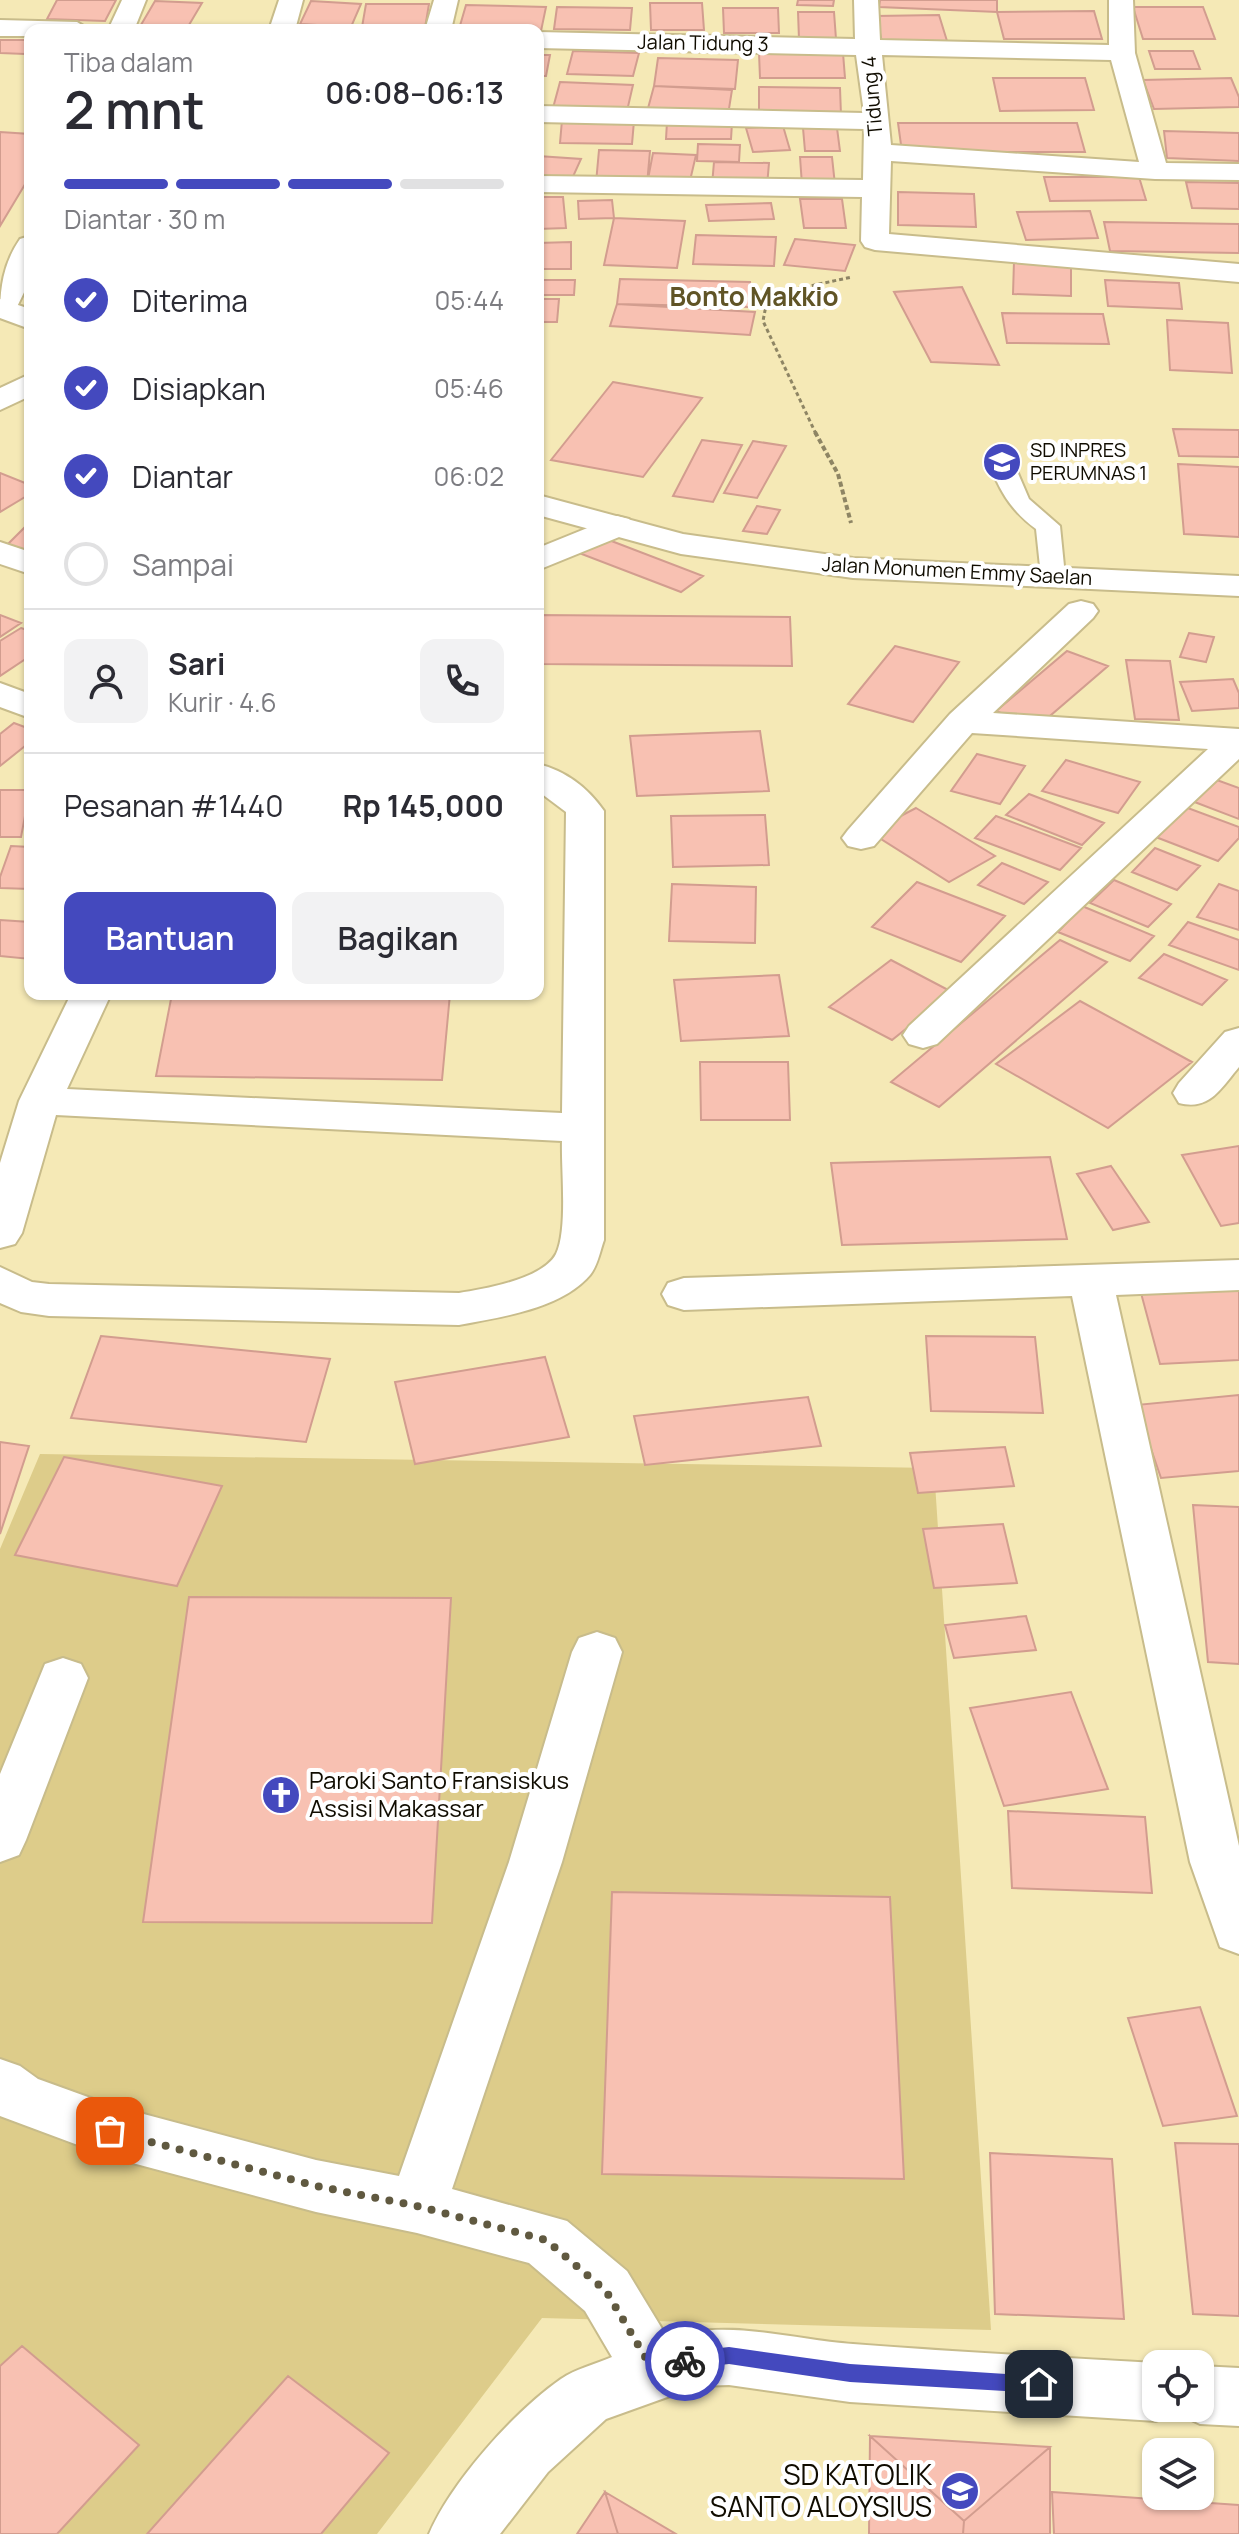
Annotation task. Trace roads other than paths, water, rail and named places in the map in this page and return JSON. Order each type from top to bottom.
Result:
[{"type":"street","points":[[124,24],[134,0]]},
{"type":"street","points":[[284,24],[291,0]]},
{"type":"street","points":[[440,24],[446,0]]},
{"type":"street","name":"Tidung 4","points":[[866,0],[868,47],[878,121],[875,241],[1239,273]]},
{"type":"street","points":[[1121,0],[1122,53],[1155,171]]},
{"type":"street","points":[[0,28],[24,29]]},
{"type":"street","name":"Jalan Tidung 3","points":[[544,40],[1122,53]]},
{"type":"street","points":[[544,114],[878,121]]},
{"type":"street","points":[[876,152],[1155,171],[1239,172]]},
{"type":"street","points":[[544,184],[874,189]]},
{"type":"street","points":[[11,312],[24,266]]},
{"type":"street","points":[[0,401],[24,387]]},
{"type":"street","name":"Jalan Monumen Emmy Saelan","points":[[544,507],[681,544],[853,568],[1239,586]]},
{"type":"street","points":[[544,557],[617,526]]},
{"type":"street","points":[[0,552],[24,562]]},
{"type":"street","points":[[861,838],[963,722],[1081,611]]},
{"type":"street","points":[[0,694],[24,704]]},
{"type":"street","points":[[963,722],[1239,740]]},
{"type":"street","points":[[923,1035],[1239,740]]},
{"type":"street","points":[[0,1282],[21,1296],[49,1300],[459,1309],[503,1301],[544,1286],[574,1265],[582,1240],[585,1128],[585,811],[573,796],[544,779]]},
{"type":"street","points":[[0,1233],[40,1101],[88,1000]]},
{"type":"street","points":[[1194,1093],[1239,1041]]},
{"type":"street","points":[[40,1101],[585,1128]]},
{"type":"street","points":[[684,1294],[1239,1275]]},
{"type":"street","points":[[1091,1282],[1216,1862],[1239,1931]]},
{"type":"street","points":[[417,2206],[514,1935],[569,1759],[597,1652]]},
{"type":"street","points":[[0,1840],[63,1678]]},
{"type":"street","points":[[0,2084],[18,2097],[110,2131],[316,2186],[417,2206],[546,2240],[606,2291],[653,2370]]},
{"type":"street","points":[[461,2534],[526,2451],[584,2398],[653,2370],[698,2357],[729,2356],[850,2373],[1142,2391]]},
{"type":"street","points":[[1214,2396],[1239,2397]]},
{"type":"lane","points":[[999,457],[1010,489],[1024,511],[1048,526],[1053,576]]},
{"type":"place","name":"SD INPRES PERUMNAS 1","points":[[1002,462]]},
{"type":"place","name":"Paroki Santo Fransiskus Assisi Makassar","points":[[281,1795]]},
{"type":"place","name":"SD KATOLIK SANTO ALOYSIUS","points":[[960,2491]]},
{"type":"district","name":"Bonto Makkio","points":[[754,297]]}]
